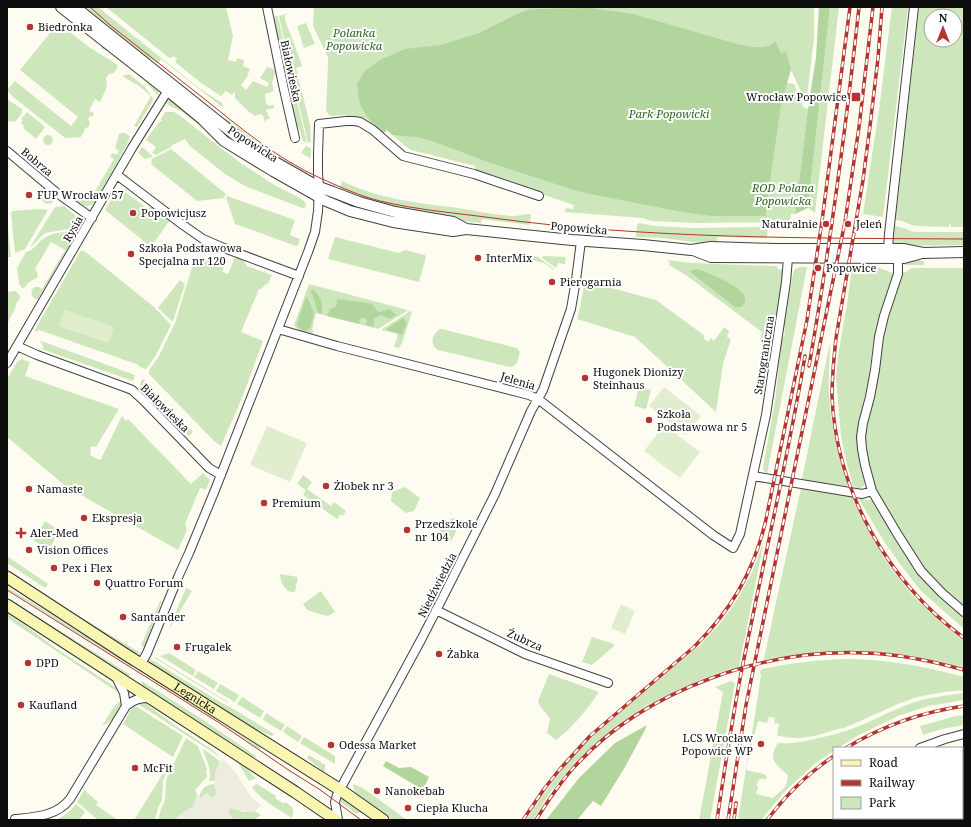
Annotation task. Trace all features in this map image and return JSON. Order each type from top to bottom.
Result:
[{"type":"main road","name":"Legnicka","points":[[7,577],[98,637],[339,789],[383,820]]},
{"type":"main road","points":[[7,605],[337,820]]},
{"type":"street","name":"Popowicka","points":[[62,7],[244,142],[268,158],[319,187],[360,202],[395,212],[453,222],[466,229]]},
{"type":"street","name":"Popowicka","points":[[75,7],[170,88],[224,141],[319,197],[341,208],[382,220],[453,231],[466,229],[581,241],[691,250],[711,257],[904,258],[923,253]]},
{"type":"street","name":"Białowieska","points":[[267,7],[295,138]]},
{"type":"street","points":[[888,249],[914,7]]},
{"type":"street","name":"Rysia","points":[[7,363],[132,148],[170,88]]},
{"type":"street","points":[[141,664],[149,649],[221,475],[315,232],[319,197],[319,124],[354,120],[373,130],[404,156],[474,174],[539,196]]},
{"type":"street","name":"Bobrza","points":[[7,151],[57,193],[92,218]]},
{"type":"street","points":[[117,175],[204,239],[299,276]]},
{"type":"street","name":"Niedźwiedzia","points":[[337,820],[336,795],[436,610],[495,494],[531,411],[543,390],[570,309],[576,280],[581,241]]},
{"type":"street","name":"Popowicka","points":[[691,250],[710,247],[774,249],[904,249],[923,253]]},
{"type":"street","points":[[923,253],[964,252]]},
{"type":"street","name":"Starograniczna","points":[[733,548],[740,534],[766,415],[787,276],[788,258]]},
{"type":"street","points":[[898,258],[898,274],[884,316],[879,337],[870,397],[863,423],[861,437],[865,465],[872,491],[921,571],[942,593],[964,612]]},
{"type":"street","name":"Jelenia","points":[[278,329],[338,346],[529,394],[538,399],[713,535],[733,548]]},
{"type":"street","name":"Białowieska","points":[[17,346],[37,356],[132,390],[209,468],[221,475]]},
{"type":"street","points":[[753,476],[862,494],[872,491]]},
{"type":"street","name":"Żubrza","points":[[436,610],[526,654],[608,683]]},
{"type":"street","points":[[115,675],[124,693],[126,706]]},
{"type":"street","points":[[16,820],[15,819],[29,818],[56,812],[66,804],[126,706],[136,699],[151,698]]},
{"type":"street","points":[[923,747],[964,734]]},
{"type":"green space","points":[[79,7],[98,7],[199,88],[222,103],[222,107],[161,59],[158,64],[150,58],[148,62]]},
{"type":"green space","points":[[106,7],[226,7],[233,36],[228,60],[236,62],[237,58],[244,60],[243,66],[250,69],[247,77],[241,85],[246,90],[253,81],[267,87],[269,83],[260,78],[267,67],[276,70],[272,83],[274,91],[265,94],[266,103],[269,106],[274,105],[274,108],[266,110],[270,119],[267,119],[265,122],[261,114],[255,116],[248,111],[235,98],[235,91],[232,95],[226,91],[221,96],[201,83],[175,62],[177,59],[173,56],[171,58],[168,57]]},
{"type":"green space","name":"Park Popowicki","points":[[314,7],[814,7],[814,39],[807,96],[803,96],[791,70],[787,83],[794,84],[804,108],[808,109],[795,214],[791,214],[790,222],[695,223],[652,221],[642,218],[565,212],[565,209],[567,208],[573,209],[574,205],[475,171],[475,166],[411,150],[387,130],[383,134],[371,123],[362,119],[346,117],[346,115],[330,116],[326,111],[328,57],[313,26]]},
{"type":"green space","points":[[819,7],[830,7],[808,208],[795,214],[816,57]]},
{"type":"green space","points":[[830,7],[839,7],[815,213],[808,208]]},
{"type":"green space","points":[[892,7],[908,7],[883,217],[863,214],[879,110]]},
{"type":"green space","points":[[919,7],[964,7],[964,227],[951,227],[951,224],[949,227],[914,226],[893,219],[894,205],[897,205]]},
{"type":"green space","name":"Park Popowicki","points":[[591,8],[633,14],[750,47],[767,46],[775,41],[781,53],[786,52],[791,69],[781,105],[766,216],[712,216],[682,212],[580,192],[488,162],[432,141],[417,137],[392,135],[387,130],[383,134],[371,122],[359,101],[357,84],[364,72],[380,60],[405,49],[441,45],[479,33],[528,10]]},
{"type":"green space","points":[[291,13],[285,15],[285,20],[302,65],[296,68],[310,125],[311,142],[308,143],[279,16]]},
{"type":"green space","points":[[278,16],[307,143],[303,141],[300,131],[296,125],[273,17]]},
{"type":"green space","points":[[306,23],[315,44],[304,48],[297,26]]},
{"type":"green space","points":[[64,25],[66,29],[89,47],[118,66],[115,72],[109,74],[106,78],[107,87],[100,102],[95,99],[89,111],[94,113],[93,116],[90,116],[88,119],[90,123],[88,128],[86,127],[81,137],[65,138],[12,96],[7,90],[15,81],[71,126],[78,117],[20,70],[54,28]]},
{"type":"green space","points":[[102,43],[137,71],[135,73],[101,48]]},
{"type":"green space","points":[[129,74],[144,86],[153,98],[137,127],[134,126],[151,96],[139,86],[122,76]]},
{"type":"green space","points":[[141,75],[158,89],[158,96],[140,77]]},
{"type":"green space","points":[[7,99],[22,109],[22,113],[15,122],[7,121]]},
{"type":"green space","points":[[171,99],[206,128],[205,129],[181,111],[165,102]]},
{"type":"green space","points":[[27,112],[45,127],[36,139],[23,128],[24,126],[21,123],[23,120],[21,119]]},
{"type":"green space","points":[[165,112],[174,112],[179,115],[239,162],[276,186],[300,198],[306,203],[305,209],[245,186],[225,174],[190,146],[185,139],[156,155],[152,153],[156,147],[146,140],[160,121],[162,121],[161,119]]},
{"type":"green space","points":[[226,118],[290,164],[289,166],[223,122]]},
{"type":"green space","points":[[119,134],[129,135],[130,138],[117,163],[94,203],[88,206],[83,205],[72,197],[72,195],[77,192],[90,200],[114,159],[110,156],[112,153],[117,155],[119,151],[115,148]]},
{"type":"green space","points":[[46,135],[50,135],[52,136],[52,144],[46,145],[43,142],[43,138]]},
{"type":"green space","points":[[307,146],[311,149],[310,158],[301,153]]},
{"type":"green space","points":[[142,147],[153,156],[145,159],[138,153]]},
{"type":"green space","points":[[171,149],[226,194],[224,198],[197,201],[151,164],[152,159]]},
{"type":"green space","points":[[342,181],[370,192],[414,202],[515,216],[531,214],[530,225],[482,219],[481,223],[454,220],[397,209],[339,191]]},
{"type":"green space","points":[[125,189],[125,192],[148,209],[152,206],[170,220],[151,247],[105,210],[116,191]]},
{"type":"green space","points":[[42,192],[45,194],[47,193],[55,199],[52,203],[46,204],[42,200]]},
{"type":"green space","points":[[227,196],[295,220],[290,235],[300,239],[298,245],[296,246],[235,224],[226,197]]},
{"type":"green space","points":[[64,206],[77,217],[79,227],[45,233],[30,247],[55,207]]},
{"type":"green space","points":[[40,209],[48,210],[25,249],[15,253],[11,214],[12,211]]},
{"type":"green space","points":[[639,223],[654,226],[693,228],[768,227],[767,238],[717,237],[717,242],[702,243],[662,238],[636,237],[637,225]]},
{"type":"green space","points":[[892,225],[915,232],[964,232],[964,245],[898,246],[892,242]]},
{"type":"green space","points":[[8,229],[11,257],[7,257]]},
{"type":"green space","points":[[78,230],[38,299],[35,299],[32,296],[33,289],[35,287],[39,287],[42,289],[65,250],[51,242],[35,269],[38,275],[37,277],[22,288],[19,284],[17,268],[26,252],[49,235]]},
{"type":"green space","points":[[335,237],[399,253],[405,250],[425,255],[426,257],[419,282],[328,259]]},
{"type":"green space","points":[[81,250],[87,253],[154,307],[171,325],[156,355],[147,368],[145,369],[138,366],[139,365],[39,330],[37,332],[35,331]]},
{"type":"green space","points":[[525,254],[538,257],[554,270],[544,263],[524,258]]},
{"type":"green space","points":[[543,256],[566,257],[565,264],[558,263],[556,268],[542,258]]},
{"type":"green space","points":[[195,257],[224,268],[222,272],[228,274],[235,257],[244,261],[247,266],[272,275],[268,284],[259,289],[241,332],[263,341],[242,398],[221,446],[214,441],[149,374],[149,370],[159,356],[175,323]]},
{"type":"green space","points":[[667,260],[692,263],[777,266],[778,269],[784,270],[774,335],[768,340],[760,339],[762,332],[687,276],[669,265],[670,263]]},
{"type":"green space","points":[[912,261],[924,261],[924,265],[904,265]]},
{"type":"green space","points":[[807,267],[767,474],[763,468],[775,401],[782,337],[784,337],[784,326],[793,274],[795,269]]},
{"type":"green space","points":[[852,267],[877,267],[895,273],[882,312],[880,312],[874,339],[866,396],[858,423],[860,424],[865,480],[864,486],[859,489],[853,486],[846,461],[841,436],[836,378]]},
{"type":"green space","points":[[912,268],[964,268],[964,608],[923,570],[881,502],[883,500],[873,483],[866,453],[866,423],[887,316],[902,272],[906,272]]},
{"type":"green space","points":[[697,269],[716,276],[736,287],[744,295],[745,302],[741,307],[735,307],[689,271]]},
{"type":"green space","points":[[180,280],[185,284],[172,321],[158,308]]},
{"type":"green space","points":[[585,281],[656,300],[705,336],[703,338],[708,342],[711,338],[714,341],[724,327],[729,331],[727,337],[731,339],[723,364],[716,412],[635,337],[577,319]]},
{"type":"green space","points":[[309,284],[408,310],[378,329],[316,313],[312,330],[314,331],[311,337],[301,332],[294,325]],"holes":[[[337,299],[372,304],[379,312],[390,319],[380,315],[374,319],[374,327],[365,325],[367,321],[364,318],[359,318],[360,324],[330,309],[336,306]]]},
{"type":"green space","points":[[313,289],[321,300],[321,314],[318,313],[313,296],[310,292]]},
{"type":"green space","points":[[16,291],[20,296],[20,299],[17,302],[7,324],[7,292]]},
{"type":"green space","points":[[306,297],[314,313],[310,328],[305,332],[298,327],[297,323]]},
{"type":"green space","points":[[337,299],[372,304],[379,312],[390,309],[396,315],[390,319],[380,315],[374,319],[374,327],[365,325],[367,321],[364,318],[359,319],[360,324],[327,316],[330,309],[336,306]]},
{"type":"green space","points":[[65,310],[114,327],[108,343],[59,326]]},
{"type":"green space","points":[[410,311],[412,312],[402,343],[399,348],[394,347],[398,334],[381,330]]},
{"type":"green space","points":[[403,318],[407,323],[402,335],[386,329]]},
{"type":"green space","points":[[440,329],[517,348],[520,352],[517,362],[515,365],[510,367],[438,350],[433,345],[433,337]]},
{"type":"green space","points":[[40,341],[135,375],[133,381],[41,349],[43,346]]},
{"type":"green space","points":[[830,342],[829,388],[831,418],[838,452],[848,486],[826,484],[802,479]]},
{"type":"green space","points":[[23,359],[30,362],[25,376],[119,409],[96,447],[93,446],[90,448],[90,455],[101,460],[122,416],[126,421],[128,419],[191,484],[203,473],[210,480],[206,490],[200,488],[185,524],[187,530],[178,550],[63,484],[7,437],[7,379],[17,362]]},
{"type":"green space","points":[[142,379],[145,380],[144,382],[193,432],[189,436],[140,385]]},
{"type":"green space","points":[[639,387],[651,390],[646,409],[634,406]]},
{"type":"green space","points":[[664,387],[701,416],[686,435],[649,406]]},
{"type":"green space","points":[[664,425],[700,452],[680,478],[644,451]]},
{"type":"green space","points":[[267,426],[307,443],[290,482],[250,465]]},
{"type":"green space","points":[[303,475],[312,482],[307,489],[331,506],[334,502],[346,511],[343,516],[341,514],[337,519],[303,495],[306,490],[297,484]]},
{"type":"green space","points":[[405,487],[420,498],[414,511],[406,513],[391,501],[392,492]]},
{"type":"green space","points":[[801,488],[853,496],[853,500],[865,524],[886,561],[912,595],[945,626],[964,641],[964,668],[898,654],[865,651],[814,653],[764,661],[763,659]]},
{"type":"green space","points":[[859,499],[872,500],[876,504],[895,537],[964,615],[964,629],[921,591],[883,540]]},
{"type":"green space","points":[[454,518],[461,522],[451,541],[447,542],[440,537],[439,529],[446,521]]},
{"type":"green space","points":[[45,521],[60,531],[48,550],[33,540]]},
{"type":"green space","points":[[764,541],[739,667],[712,675],[675,691],[649,704],[622,722],[605,735],[569,769],[549,794],[533,820],[526,820],[543,794],[568,762],[600,729],[701,644],[721,622],[737,600],[752,572]]},
{"type":"green space","points":[[7,556],[48,584],[45,588],[7,563]]},
{"type":"green space","points":[[280,574],[298,577],[295,592],[288,591],[285,588],[281,581]]},
{"type":"green space","points":[[7,587],[131,665],[133,668],[7,589]]},
{"type":"green space","points":[[186,588],[192,591],[168,631]]},
{"type":"green space","points":[[321,591],[335,612],[328,616],[307,610],[303,604]]},
{"type":"green space","points":[[7,598],[131,675],[125,676]]},
{"type":"green space","points":[[161,599],[161,603],[146,642],[146,648],[141,645]]},
{"type":"green space","points":[[621,604],[635,611],[625,634],[611,628]]},
{"type":"green space","points":[[7,613],[57,649],[115,687],[120,692],[116,691],[7,618]]},
{"type":"green space","points":[[73,613],[141,653],[136,654]]},
{"type":"green space","points":[[592,637],[614,644],[614,646],[592,665],[582,662]]},
{"type":"green space","points":[[169,653],[196,670],[193,676],[160,656]]},
{"type":"green space","points":[[155,657],[228,702],[228,703],[154,658]]},
{"type":"green space","points":[[149,658],[274,734],[272,736],[255,729],[154,665]]},
{"type":"green space","points":[[844,659],[865,659],[895,662],[964,677],[964,690],[917,697],[842,729],[803,738],[777,735],[779,724],[774,723],[775,718],[769,717],[767,723],[758,721],[746,768],[761,675],[760,672],[762,669],[793,663]]},
{"type":"green space","points":[[198,671],[218,683],[214,689],[194,677]]},
{"type":"green space","points":[[549,674],[599,692],[579,718],[556,740],[547,733],[550,719],[538,701]]},
{"type":"green space","points":[[147,676],[262,747],[260,750],[226,726]]},
{"type":"green space","points":[[142,681],[205,721],[256,756],[254,759],[144,688],[142,686]]},
{"type":"green space","points":[[731,681],[735,683],[710,820],[699,820],[723,692],[715,687]]},
{"type":"green space","points":[[220,684],[239,695],[235,702],[216,691]]},
{"type":"green space","points":[[964,693],[964,700],[929,706],[898,716],[859,735],[840,747],[833,747],[833,752],[817,762],[787,789],[761,820],[738,820],[746,770],[764,774],[767,777],[765,780],[762,778],[758,781],[758,790],[756,794],[773,798],[786,786],[788,775],[777,765],[773,758],[773,753],[778,743],[800,742],[825,737],[866,723],[903,706],[918,701]]},
{"type":"green space","points":[[242,697],[264,711],[260,718],[237,704]]},
{"type":"green space","points":[[122,700],[119,712],[109,722],[102,726],[113,708]]},
{"type":"green space","points":[[135,702],[144,702],[173,724],[214,751],[220,757]]},
{"type":"green space","points":[[134,706],[183,736],[173,757],[123,724]]},
{"type":"green space","points":[[266,713],[285,725],[281,731],[263,720]]},
{"type":"green space","points":[[964,715],[964,725],[942,729],[923,735],[920,726]]},
{"type":"green space","points":[[647,725],[625,767],[601,806],[593,801],[577,820],[546,820],[579,778],[615,743]]},
{"type":"green space","points":[[287,726],[302,736],[298,742],[283,732]]},
{"type":"green space","points":[[304,737],[335,756],[335,764],[300,743]]},
{"type":"green space","points":[[186,738],[198,746],[207,769],[207,778],[195,790],[197,793],[194,806],[174,820],[158,820],[165,800],[166,780]]},
{"type":"green space","points":[[203,749],[220,762],[215,773],[215,781],[209,781],[210,772]]},
{"type":"green space","points":[[309,755],[325,765],[324,772],[307,758]]},
{"type":"green space","points":[[237,761],[243,765],[256,778],[249,781]]},
{"type":"green space","points":[[386,761],[399,768],[411,767],[429,777],[423,790],[383,766]]},
{"type":"green space","points":[[169,764],[163,781],[162,800],[155,820],[134,820]]},
{"type":"green space","points":[[214,784],[217,794],[211,798],[199,797],[204,788],[208,785]]},
{"type":"green space","points":[[257,784],[276,796],[275,798],[284,804],[285,802],[292,807],[292,818],[260,796],[252,787]]},
{"type":"green space","points":[[353,784],[363,788],[407,820],[393,820],[355,792]]},
{"type":"green space","points":[[84,790],[98,802],[96,805],[118,820],[98,820],[77,802]]},
{"type":"green space","points":[[341,798],[363,813],[355,813],[341,802]]},
{"type":"green space","points":[[76,804],[85,812],[79,820],[56,820],[72,809]]},
{"type":"green space","points":[[230,807],[243,812],[255,811],[261,815],[254,820],[236,820],[233,819],[228,812]]},
{"type":"shaded area","points":[[222,758],[237,774],[251,797],[261,805],[255,811],[251,812],[230,808],[228,812],[233,819],[236,820],[174,820],[194,806],[197,794],[201,798],[207,793],[211,798],[217,794],[214,784],[215,773]]},
{"type":"tram line","points":[[90,7],[110,25],[275,153],[320,178],[342,188],[380,201],[408,207],[552,225],[669,234],[964,239]]},
{"type":"tram line","points":[[7,590],[218,722],[319,789],[361,820]]},
{"type":"railway","points":[[523,820],[544,789],[590,736],[694,647],[707,633],[729,605],[747,576],[754,560],[765,524],[807,320],[822,221],[850,7]]},
{"type":"railway","points":[[809,366],[837,187],[859,7]]},
{"type":"railway","points":[[728,820],[746,705],[845,222],[859,127],[873,7]]},
{"type":"railway","points":[[882,7],[878,58],[863,180],[836,338],[832,396],[836,431],[844,466],[855,500],[871,532],[890,562],[912,590],[937,615],[964,638]]},
{"type":"railway","points":[[717,820],[740,679],[790,437],[805,356]]},
{"type":"railway","points":[[536,820],[567,775],[607,736],[639,713],[674,694],[711,678],[749,666],[789,658],[828,653],[866,653],[903,656],[964,670]]},
{"type":"railway","points":[[848,747],[874,733],[903,721],[933,712],[964,706]]},
{"type":"railway","points":[[767,820],[798,785],[833,757]]},
{"type":"railway","points":[[734,820],[736,803]]},
{"type":"place","name":"Biedronka","points":[[30,27]]},
{"type":"place","name":"Wrocław Popowice","points":[[856,97]]},
{"type":"place","name":"FUP Wrocław 57","points":[[29,195]]},
{"type":"place","name":"Popowicjusz","points":[[133,213]]},
{"type":"place","name":"Naturalnie","points":[[826,224]]},
{"type":"place","name":"Jeleń","points":[[848,224]]},
{"type":"place","name":"Szkoła Podstawowa Specjalna nr 120","points":[[131,254]]},
{"type":"place","name":"InterMix","points":[[478,258]]},
{"type":"place","name":"Popowice","points":[[818,268]]},
{"type":"place","name":"Pierogarnia","points":[[552,282]]},
{"type":"place","name":"Hugonek Dionizy Steinhaus","points":[[585,378]]},
{"type":"place","name":"Szkoła Podstawowa nr 5","points":[[649,420]]},
{"type":"place","name":"Żłobek nr 3","points":[[326,486]]},
{"type":"place","name":"Namaste","points":[[29,489]]},
{"type":"place","name":"Premium","points":[[264,503]]},
{"type":"place","name":"Ekspresja","points":[[84,518]]},
{"type":"place","name":"Przedszkole nr 104","points":[[407,530]]},
{"type":"place","name":"Aler-Med","points":[[21,533]]},
{"type":"place","name":"Vision Offices","points":[[29,550]]},
{"type":"place","name":"Pex i Flex","points":[[54,568]]},
{"type":"place","name":"Quattro Forum","points":[[97,583]]},
{"type":"place","name":"Santander","points":[[123,617]]},
{"type":"place","name":"Frugalek","points":[[177,647]]},
{"type":"place","name":"Żabka","points":[[439,654]]},
{"type":"place","name":"DPD","points":[[28,663]]},
{"type":"place","name":"Kaufland","points":[[21,705]]},
{"type":"place","name":"LCS Wrocław Popowice WP","points":[[761,744]]},
{"type":"place","name":"Odessa Market","points":[[331,745]]},
{"type":"place","name":"McFit","points":[[135,768]]},
{"type":"place","name":"Nanokebab","points":[[377,791]]},
{"type":"place","name":"Ciepła Klucha","points":[[408,808]]},
{"type":"park label","name":"Polanka Popowicka","points":[[354,39]]},
{"type":"park label","name":"ROD Polana Popowicka","points":[[783,194]]}]
